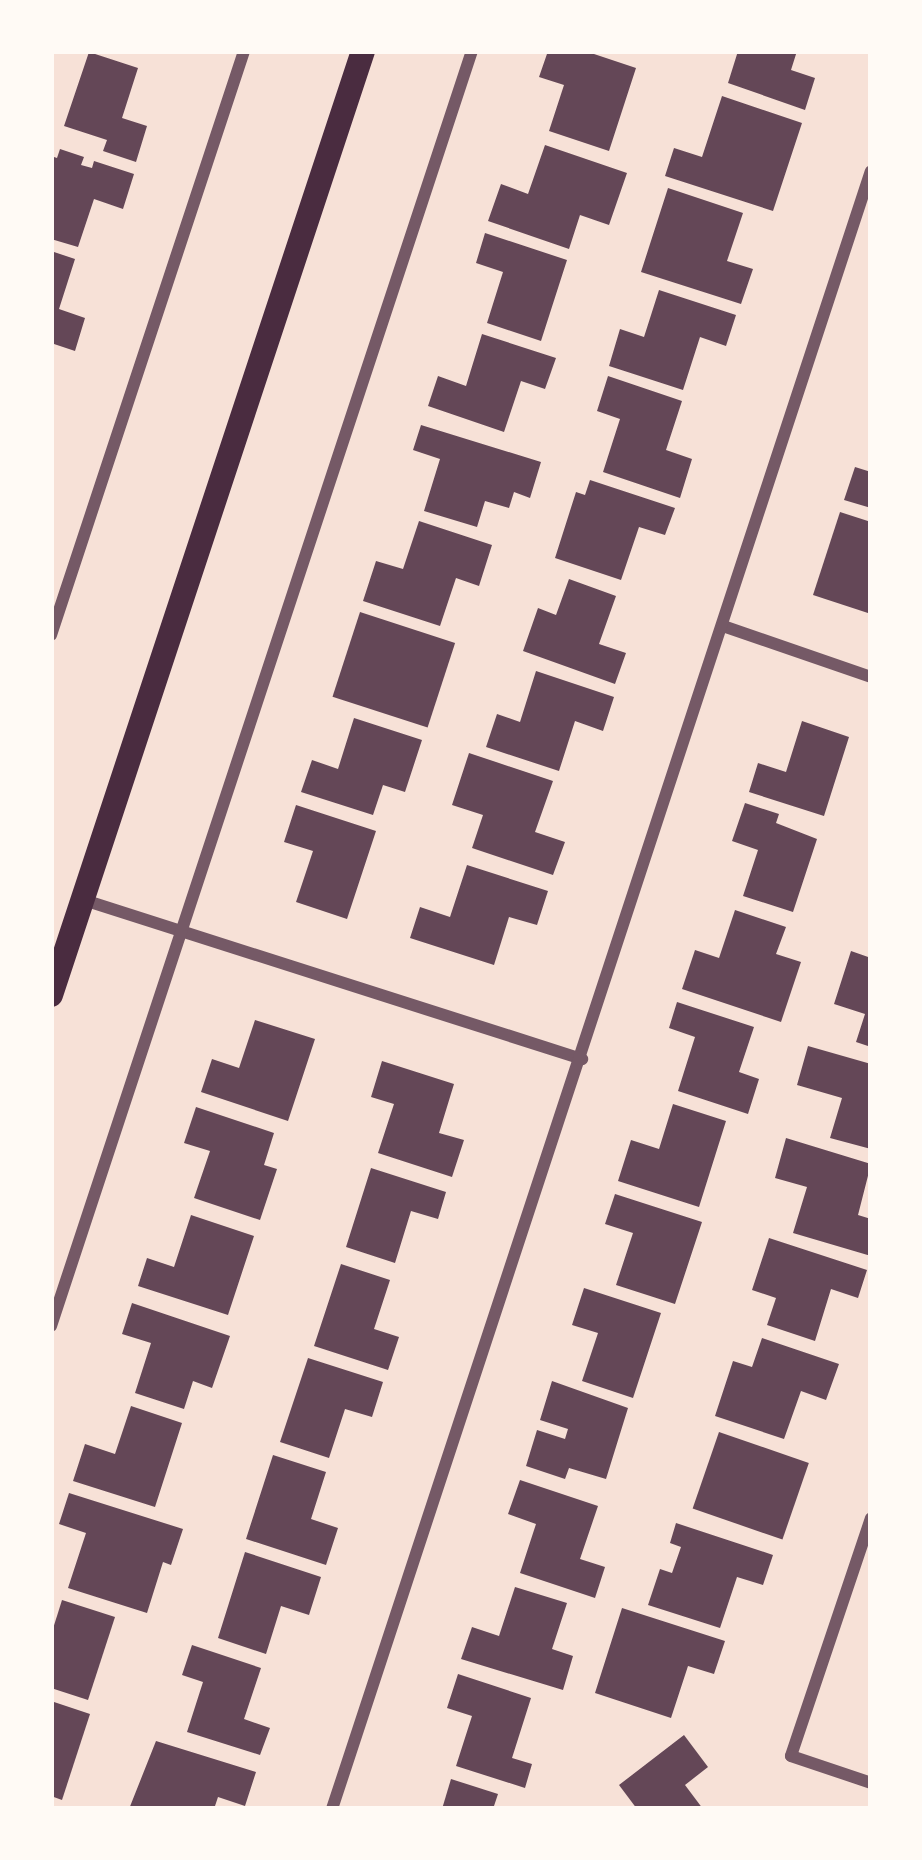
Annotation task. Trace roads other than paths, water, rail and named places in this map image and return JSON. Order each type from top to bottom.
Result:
[{"type":"main road","points":[[51,995],[363,51]]},
{"type":"street","points":[[51,635],[244,51]]},
{"type":"street","points":[[51,1326],[472,51]]},
{"type":"street","points":[[332,1809],[871,171]]},
{"type":"street","points":[[723,626],[871,676]]},
{"type":"street","points":[[82,900],[582,1059]]},
{"type":"street","points":[[871,1518],[791,1756],[871,1783]]}]
